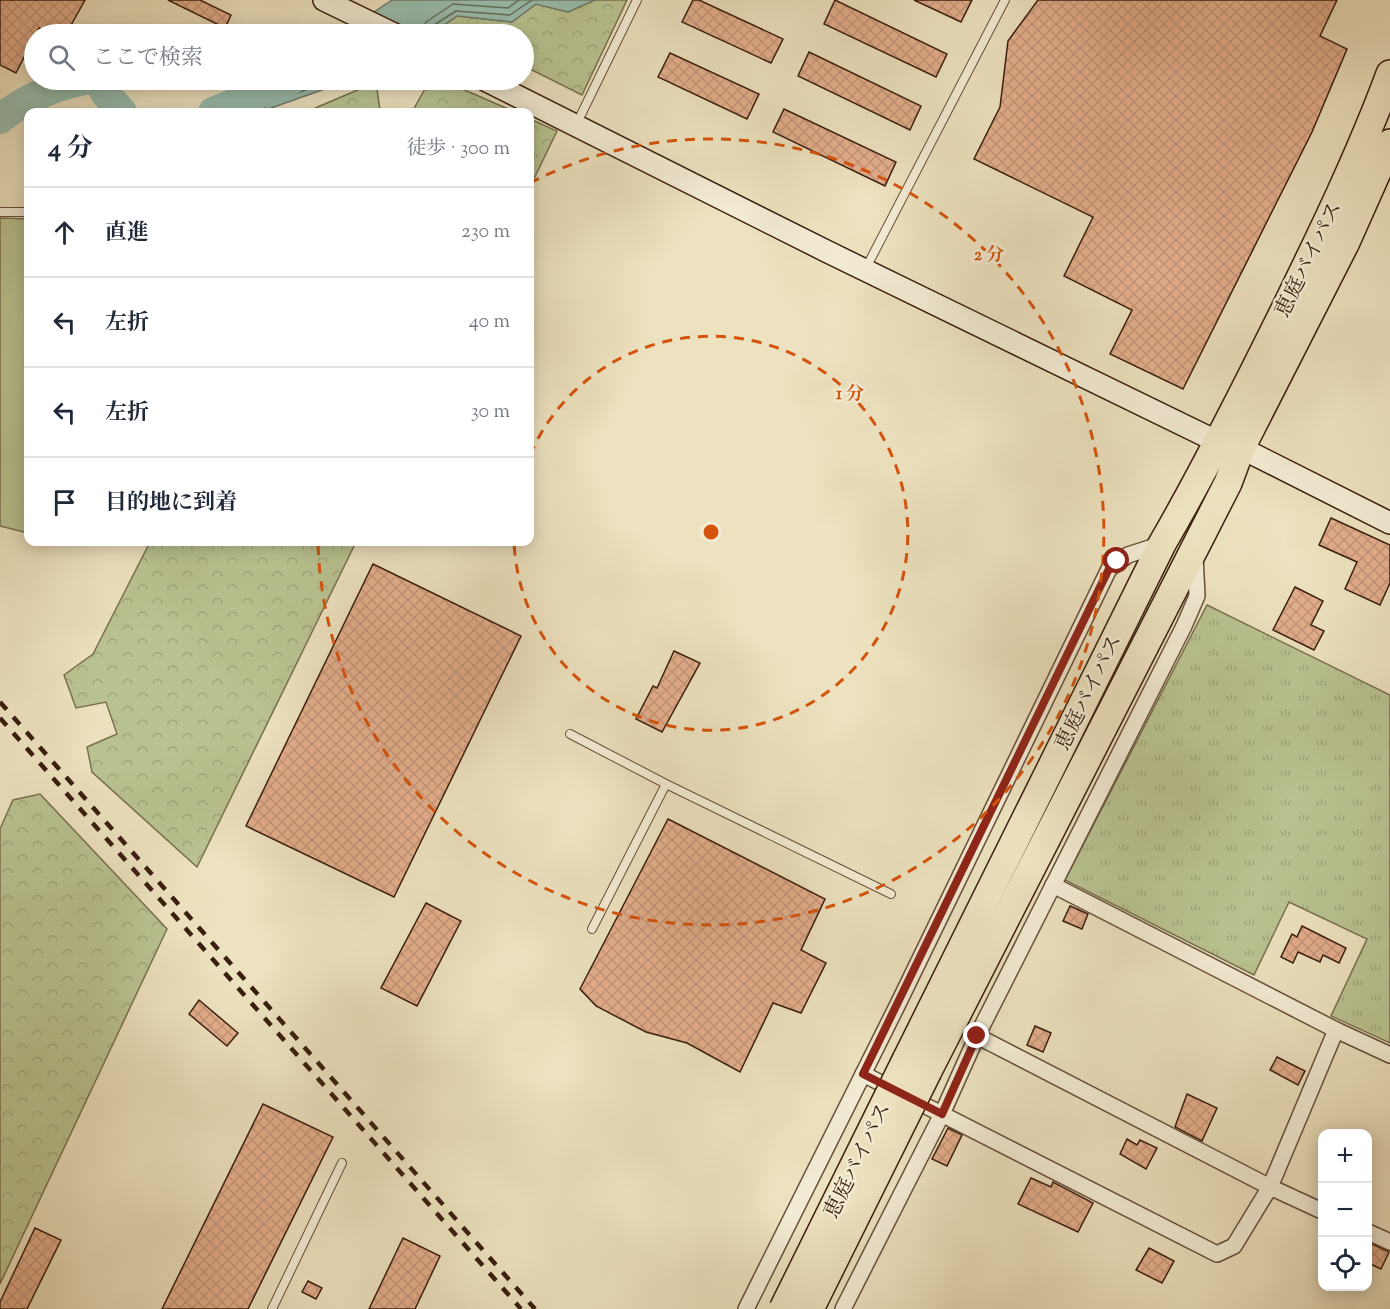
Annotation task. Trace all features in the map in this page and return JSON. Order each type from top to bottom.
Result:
[{"type":"highway","name":"恵庭バイパス","points":[[783,1309],[917,1066],[1228,483],[1230,445],[1362,144],[1390,74]]},
{"type":"highway","name":"恵庭バイパス","points":[[810,1309],[917,1066],[1162,544],[1230,445],[1346,242],[1390,143]]},
{"type":"street","points":[[324,0],[373,24]]},
{"type":"street","points":[[506,90],[866,269],[1390,523]]},
{"type":"street","points":[[746,1309],[1109,569],[1128,555],[1162,544]]},
{"type":"street","points":[[843,1309],[942,1114],[977,1036],[1197,596],[1194,544]]},
{"type":"street","points":[[1053,885],[1336,1030],[1390,1055]]},
{"type":"street","points":[[863,1074],[1217,1254],[1234,1246],[1270,1187],[1336,1030]]},
{"type":"street","points":[[977,1036],[1270,1187],[1318,1209]]},
{"type":"street","points":[[1372,1234],[1390,1242]]},
{"type":"lane","points":[[576,124],[637,0]]},
{"type":"lane","points":[[866,269],[1005,0]]},
{"type":"lane","points":[[0,212],[24,212]]},
{"type":"lane","points":[[570,734],[666,784],[891,894]]},
{"type":"lane","points":[[592,929],[666,784]]},
{"type":"lane","points":[[272,1309],[342,1163]]},
{"type":"green space","points":[[595,0],[627,0],[582,95],[534,71],[534,24],[446,24],[457,16],[512,22],[536,4],[568,12]]},
{"type":"green space","points":[[357,90],[377,90],[380,108],[315,108]]},
{"type":"green space","points":[[424,90],[465,90],[506,108],[414,108]]},
{"type":"green space","points":[[534,121],[557,131],[534,179]]},
{"type":"green space","points":[[0,218],[24,219],[24,532],[0,526]]},
{"type":"green space","points":[[148,546],[354,546],[197,867],[92,772],[87,747],[117,734],[106,702],[76,708],[64,675],[93,654]]},
{"type":"green space","points":[[1207,605],[1390,695],[1390,1043],[1331,1016],[1367,939],[1289,902],[1254,975],[1065,880]]},
{"type":"green space","points":[[40,794],[167,929],[0,1284],[0,829],[13,800]]},
{"type":"water","points":[[392,0],[595,0],[568,12],[536,4],[512,22],[457,16],[445,24],[356,24]]},
{"type":"water","points":[[230,90],[322,90],[271,108],[233,108],[226,92]]},
{"type":"building","points":[[0,0],[85,0],[72,24],[24,24],[24,57],[16,73],[0,65]]},
{"type":"building","points":[[168,0],[200,0],[231,15],[227,24],[217,24]]},
{"type":"building","points":[[693,0],[699,0],[783,39],[771,63],[682,22]]},
{"type":"building","points":[[835,0],[947,54],[936,77],[824,24]]},
{"type":"building","points":[[914,0],[972,0],[961,22]]},
{"type":"building","points":[[1038,0],[1337,0],[1320,36],[1347,49],[1312,132],[1183,389],[1110,354],[1132,310],[1064,276],[1093,217],[974,159],[1000,107],[1008,41]]},
{"type":"building","points":[[809,52],[921,106],[910,130],[798,76]]},
{"type":"building","points":[[670,53],[759,94],[747,119],[658,77]]},
{"type":"building","points":[[784,109],[896,162],[885,186],[773,132]]},
{"type":"building","points":[[1331,518],[1390,545],[1390,583],[1380,605],[1345,589],[1357,562],[1319,545]]},
{"type":"building","points":[[373,564],[521,636],[394,897],[246,826]]},
{"type":"building","points":[[1295,587],[1323,601],[1311,625],[1324,631],[1314,650],[1273,630]]},
{"type":"building","points":[[674,651],[700,663],[662,732],[636,719],[653,686],[657,688]]},
{"type":"building","points":[[668,819],[825,899],[801,950],[826,963],[801,1013],[773,1003],[740,1072],[687,1043],[646,1032],[596,1006],[580,989]]},
{"type":"building","points":[[426,903],[461,921],[417,1006],[381,988]]},
{"type":"building","points":[[1070,906],[1088,914],[1082,929],[1063,921]]},
{"type":"building","points":[[1302,926],[1346,948],[1339,963],[1323,955],[1320,962],[1298,952],[1293,963],[1281,957],[1292,934],[1297,937]]},
{"type":"building","points":[[199,1000],[238,1033],[227,1046],[189,1014]]},
{"type":"building","points":[[1035,1026],[1051,1033],[1043,1052],[1027,1045]]},
{"type":"building","points":[[1277,1057],[1305,1071],[1298,1085],[1270,1070]]},
{"type":"building","points":[[1187,1094],[1217,1108],[1202,1141],[1175,1127]]},
{"type":"building","points":[[263,1104],[333,1137],[248,1309],[162,1309]]},
{"type":"building","points":[[948,1128],[962,1135],[947,1166],[932,1159]]},
{"type":"building","points":[[1127,1139],[1137,1145],[1140,1140],[1157,1148],[1146,1169],[1120,1154]]},
{"type":"building","points":[[1031,1178],[1051,1187],[1053,1182],[1093,1203],[1078,1232],[1018,1204]]},
{"type":"building","points":[[35,1228],[61,1240],[27,1309],[0,1309],[0,1302]]},
{"type":"building","points":[[403,1238],[440,1256],[415,1309],[369,1309]]},
{"type":"building","points":[[1372,1244],[1389,1252],[1381,1269],[1372,1265]]},
{"type":"building","points":[[1149,1248],[1174,1261],[1162,1283],[1136,1270]]},
{"type":"building","points":[[308,1281],[322,1288],[316,1299],[302,1292]]},
{"type":"waterway","points":[[0,119],[19,105],[51,90]]},
{"type":"waterway","points":[[103,90],[118,108]]},
{"type":"waterway","points":[[223,108],[267,90]]},
{"type":"railway","points":[[0,702],[535,1309]]},
{"type":"railway","points":[[0,718],[521,1309]]},
{"type":"route","points":[[977,1036],[942,1114],[863,1074],[1101,585],[1109,569],[1117,561]]}]
